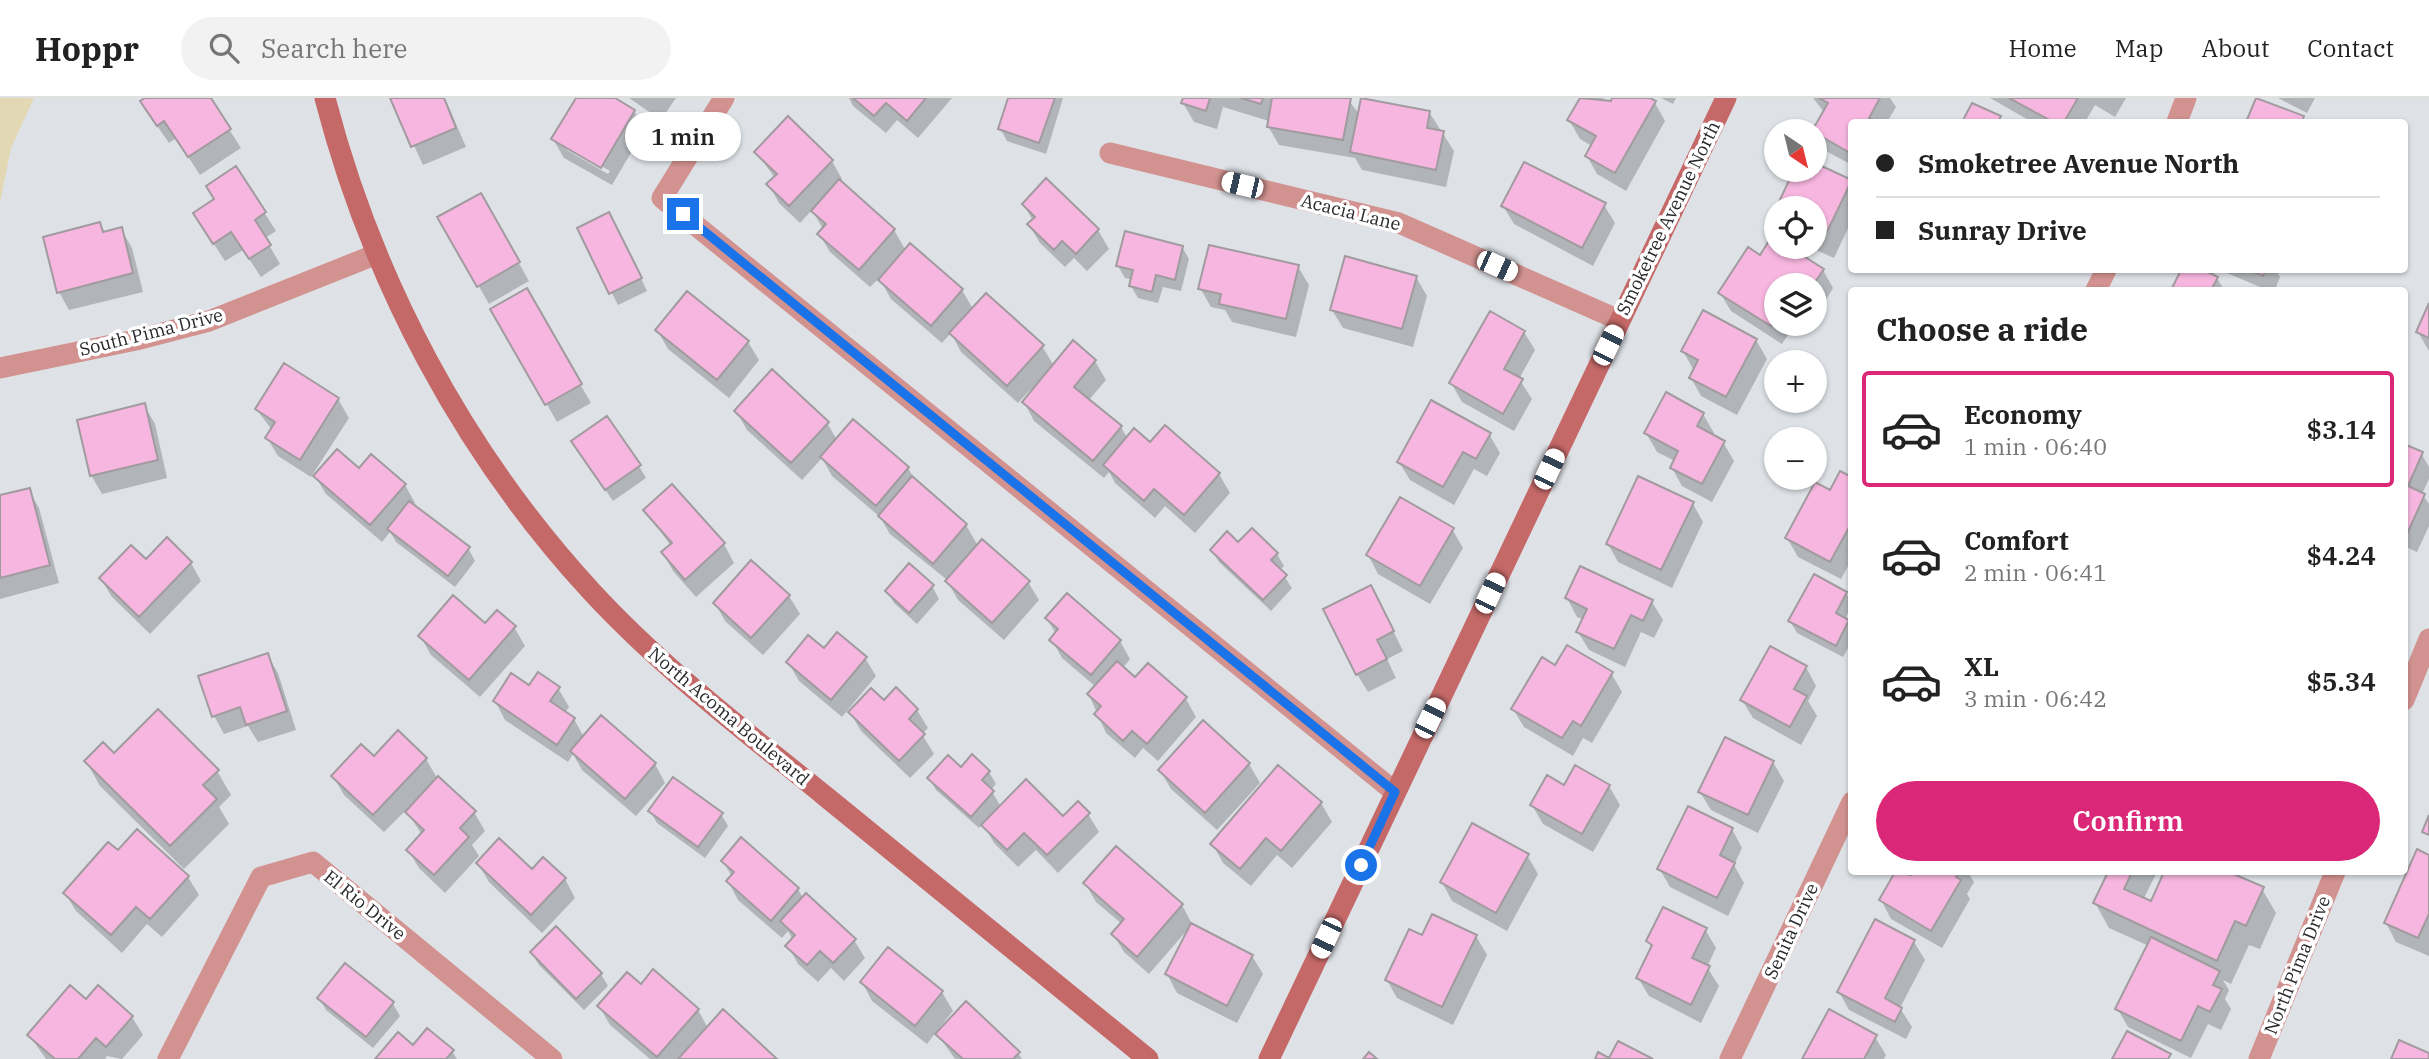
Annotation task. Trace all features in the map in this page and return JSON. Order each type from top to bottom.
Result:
[{"type":"main road","name":"North Acoma Boulevard","points":[[325,98],[356,201],[415,341],[461,419],[520,504],[589,590],[663,665],[1148,1059]]},
{"type":"main road","name":"Smoketree Avenue North","points":[[1269,1059],[1726,98]]},
{"type":"street","points":[[724,98],[663,198],[1395,792]]},
{"type":"street","points":[[2178,119],[2186,98]]},
{"type":"street","name":"Acacia Lane","points":[[1110,153],[1399,223],[1619,320]]},
{"type":"street","name":"South Pima Drive","points":[[0,368],[136,340],[209,321],[377,254]]},
{"type":"street","points":[[2408,690],[2429,639]]},
{"type":"street","name":"Senita Drive","points":[[1730,1059],[1848,810]]},
{"type":"street","name":"El Rio Drive","points":[[168,1059],[261,877],[313,862],[552,1059]]},
{"type":"street","name":"North Pima Drive","points":[[2259,1059],[2334,875]]},
{"type":"sand","points":[[0,98],[34,98],[11,148],[0,203]]},
{"type":"building","points":[[145,98],[211,98],[231,129],[188,157],[164,121],[157,126],[140,101]]},
{"type":"building","points":[[390,98],[444,98],[456,128],[411,147]]},
{"type":"building","points":[[576,98],[615,98],[635,110],[601,168],[551,139]]},
{"type":"building","points":[[853,98],[926,98],[907,121],[886,103],[874,116]]},
{"type":"building","points":[[1008,98],[1055,98],[1039,143],[998,129]]},
{"type":"building","points":[[1183,98],[1210,98],[1206,111],[1181,103]]},
{"type":"building","points":[[1241,98],[1263,98],[1261,104]]},
{"type":"building","points":[[1272,98],[1351,98],[1343,140],[1267,127]]},
{"type":"building","points":[[1361,98],[1430,111],[1427,128],[1444,131],[1436,170],[1350,152]]},
{"type":"building","points":[[1580,98],[1611,101],[1612,98],[1650,98],[1656,101],[1615,173],[1585,156],[1596,136],[1567,120]]},
{"type":"building","points":[[1819,98],[1880,98],[1869,118],[1871,119],[1848,119],[1848,152],[1827,140],[1827,119],[1819,119],[1828,103]]},
{"type":"building","points":[[2009,98],[2078,98],[2066,119],[2048,119]]},
{"type":"building","points":[[2256,98],[2304,116],[2303,119],[2247,119]]},
{"type":"building","points":[[1972,103],[2001,116],[2000,119],[1964,119]]},
{"type":"building","points":[[788,116],[833,160],[789,206],[766,184],[777,174],[754,152]]},
{"type":"building","points":[[1524,162],[1606,203],[1582,248],[1501,206]]},
{"type":"building","points":[[236,166],[266,212],[255,220],[271,245],[249,259],[231,232],[213,244],[193,213],[214,199],[206,186]]},
{"type":"building","points":[[1827,169],[1848,178],[1848,188],[1827,232],[1827,196],[1782,196],[1788,182],[1827,182]]},
{"type":"building","points":[[1046,178],[1099,229],[1076,254],[1062,241],[1054,250],[1027,224],[1035,217],[1022,204]]},
{"type":"building","points":[[839,179],[895,229],[859,270],[817,234],[826,224],[811,211]]},
{"type":"building","points":[[481,193],[520,262],[477,287],[437,217]]},
{"type":"building","points":[[609,212],[642,278],[609,294],[577,228]]},
{"type":"building","points":[[100,222],[103,232],[122,227],[133,273],[57,293],[43,237]]},
{"type":"building","points":[[1125,231],[1183,246],[1175,280],[1156,275],[1152,292],[1129,286],[1133,270],[1116,266]]},
{"type":"building","points":[[910,243],[963,289],[931,326],[878,280]]},
{"type":"building","points":[[1209,245],[1299,265],[1286,319],[1219,304],[1221,294],[1198,289]]},
{"type":"building","points":[[1748,247],[1760,255],[1764,249],[1764,259],[1808,259],[1824,269],[1821,273],[1764,273],[1764,322],[1718,293]]},
{"type":"building","points":[[1345,256],[1417,276],[1402,329],[1330,310]]},
{"type":"building","points":[[2180,273],[2210,273],[2218,277],[2213,287],[2172,287]]},
{"type":"building","points":[[527,288],[582,384],[545,405],[490,309]]},
{"type":"building","points":[[687,291],[749,341],[717,380],[655,330]]},
{"type":"building","points":[[986,293],[1044,345],[1007,386],[949,333]]},
{"type":"building","points":[[2429,303],[2429,338],[2416,332]]},
{"type":"building","points":[[1703,310],[1757,339],[1726,397],[1689,378],[1698,360],[1681,351]]},
{"type":"building","points":[[1490,311],[1525,331],[1504,369],[1523,379],[1503,414],[1449,383]]},
{"type":"building","points":[[1073,340],[1096,360],[1074,387],[1122,426],[1093,461],[1022,402]]},
{"type":"building","points":[[284,363],[339,398],[300,460],[265,438],[275,422],[255,409]]},
{"type":"building","points":[[772,369],[829,422],[791,463],[734,411]]},
{"type":"building","points":[[1666,392],[1704,413],[1697,426],[1725,441],[1702,484],[1670,468],[1678,451],[1644,433]]},
{"type":"building","points":[[1431,400],[1491,433],[1476,459],[1463,452],[1443,487],[1397,462]]},
{"type":"building","points":[[145,403],[158,460],[90,476],[77,420]]},
{"type":"building","points":[[607,416],[641,465],[605,490],[571,441]]},
{"type":"building","points":[[853,419],[909,467],[876,506],[820,457]]},
{"type":"building","points":[[1165,425],[1220,473],[1184,515],[1154,489],[1144,501],[1103,465],[1134,428],[1150,442]]},
{"type":"building","points":[[2408,446],[2423,452],[2408,486]]},
{"type":"building","points":[[337,449],[359,468],[371,454],[406,484],[370,525],[313,476]]},
{"type":"building","points":[[1840,471],[1848,475],[1848,529],[1830,562],[1785,538],[1811,490],[1830,490]]},
{"type":"building","points":[[912,476],[967,524],[933,564],[878,516]]},
{"type":"building","points":[[1638,476],[1694,502],[1661,570],[1606,544]]},
{"type":"building","points":[[672,484],[725,543],[685,580],[661,552],[672,543],[643,510]]},
{"type":"building","points":[[2408,486],[2425,494],[2408,532]]},
{"type":"building","points":[[30,488],[50,565],[0,578],[0,495]]},
{"type":"building","points":[[1400,497],[1454,528],[1420,586],[1366,555]]},
{"type":"building","points":[[409,501],[470,547],[448,576],[387,529]]},
{"type":"building","points":[[1252,528],[1278,553],[1271,560],[1287,575],[1263,600],[1210,550],[1227,531],[1238,542]]},
{"type":"building","points":[[167,537],[192,562],[139,617],[99,578],[131,545],[146,559]]},
{"type":"building","points":[[982,539],[1030,581],[992,623],[945,581]]},
{"type":"building","points":[[751,560],[790,595],[751,638],[713,603]]},
{"type":"building","points":[[909,563],[934,585],[909,613],[885,591]]},
{"type":"building","points":[[1580,566],[1653,600],[1643,621],[1631,615],[1614,649],[1576,632],[1587,609],[1565,598]]},
{"type":"building","points":[[1814,574],[1847,592],[1836,613],[1848,622],[1836,646],[1788,621]]},
{"type":"building","points":[[1371,585],[1394,631],[1377,640],[1387,659],[1356,675],[1323,609]]},
{"type":"building","points":[[1067,593],[1121,640],[1091,675],[1049,640],[1058,629],[1045,618]]},
{"type":"building","points":[[453,595],[485,623],[497,610],[516,626],[469,680],[418,636]]},
{"type":"building","points":[[837,632],[867,657],[831,700],[786,662],[808,635],[824,648]]},
{"type":"building","points":[[1567,645],[1613,672],[1581,726],[1573,721],[1562,738],[1511,709],[1542,657],[1555,665]]},
{"type":"building","points":[[1770,646],[1807,666],[1794,689],[1807,696],[1790,727],[1740,700]]},
{"type":"building","points":[[268,653],[287,711],[246,725],[240,707],[212,717],[198,676]]},
{"type":"building","points":[[1117,661],[1135,677],[1148,663],[1187,697],[1147,744],[1132,731],[1123,741],[1094,714],[1101,706],[1087,694]]},
{"type":"building","points":[[538,672],[560,687],[550,701],[575,718],[557,745],[493,701],[511,673],[529,685]]},
{"type":"building","points":[[896,687],[918,709],[909,719],[925,734],[899,761],[848,712],[871,688],[884,700]]},
{"type":"building","points":[[158,709],[219,770],[203,785],[217,799],[170,846],[84,761],[103,742],[114,753]]},
{"type":"building","points":[[601,715],[656,763],[625,799],[570,751]]},
{"type":"building","points":[[1203,720],[1250,763],[1205,813],[1158,770]]},
{"type":"building","points":[[398,730],[427,758],[373,815],[331,776],[361,744],[374,756]]},
{"type":"building","points":[[1725,737],[1774,761],[1748,815],[1698,792]]},
{"type":"building","points":[[972,754],[990,771],[982,780],[994,791],[971,817],[927,778],[948,755],[961,767]]},
{"type":"building","points":[[1278,765],[1322,802],[1281,851],[1266,838],[1240,869],[1210,844]]},
{"type":"building","points":[[1575,765],[1610,785],[1582,834],[1530,805],[1547,775],[1564,785]]},
{"type":"building","points":[[438,776],[476,811],[460,828],[469,837],[434,875],[406,850],[424,830],[405,812]]},
{"type":"building","points":[[673,777],[723,813],[698,847],[648,811]]},
{"type":"building","points":[[1026,779],[1063,816],[1078,801],[1090,813],[1047,855],[1024,833],[1007,850],[981,825]]},
{"type":"building","points":[[1688,806],[1733,828],[1720,855],[1735,863],[1717,898],[1657,869]]},
{"type":"building","points":[[2429,815],[2429,835],[2422,832]]},
{"type":"building","points":[[1472,823],[1529,854],[1496,913],[1440,882]]},
{"type":"building","points":[[137,829],[189,876],[150,919],[136,907],[111,935],[63,893],[108,842],[118,850]]},
{"type":"building","points":[[741,837],[799,888],[771,921],[726,881],[734,872],[721,861]]},
{"type":"building","points":[[499,838],[532,869],[543,857],[566,878],[531,915],[476,863]]},
{"type":"building","points":[[1116,846],[1183,904],[1137,957],[1111,934],[1124,919],[1083,883]]},
{"type":"building","points":[[2417,849],[2429,855],[2429,914],[2418,938],[2384,923],[2405,875],[2408,875]]},
{"type":"building","points":[[1893,875],[1957,875],[1956,877],[1961,880],[1931,931],[1879,900]]},
{"type":"building","points":[[2107,875],[2131,875],[2124,889],[2151,901],[2163,875],[2236,875],[2264,887],[2246,926],[2235,921],[2217,961],[2093,903]]},
{"type":"building","points":[[806,893],[856,939],[833,963],[820,951],[807,965],[785,946],[795,935],[780,921]]},
{"type":"building","points":[[1663,907],[1707,928],[1692,958],[1710,966],[1691,1005],[1636,978],[1652,945],[1646,941]]},
{"type":"building","points":[[1432,914],[1477,935],[1442,1007],[1385,980],[1409,929],[1422,935]]},
{"type":"building","points":[[1875,919],[1915,940],[1885,998],[1902,1008],[1895,1022],[1837,992]]},
{"type":"building","points":[[1191,923],[1253,955],[1227,1006],[1165,974]]},
{"type":"building","points":[[556,926],[602,973],[576,999],[530,952]]},
{"type":"building","points":[[2151,937],[2220,971],[2213,985],[2222,989],[2210,1012],[2198,1006],[2181,1041],[2115,1009]]},
{"type":"building","points":[[888,947],[943,991],[915,1026],[860,982]]},
{"type":"building","points":[[345,963],[394,1002],[366,1037],[317,998]]},
{"type":"building","points":[[653,969],[699,1009],[657,1057],[597,1006],[627,972],[641,984]]},
{"type":"building","points":[[70,985],[86,999],[98,985],[133,1016],[106,1047],[96,1038],[78,1059],[55,1059],[27,1035]]},
{"type":"building","points":[[966,1001],[1020,1052],[1013,1059],[963,1059],[935,1034]]},
{"type":"building","points":[[723,1009],[777,1059],[678,1059]]},
{"type":"building","points":[[1829,1009],[1877,1035],[1864,1059],[1802,1059]]},
{"type":"building","points":[[427,1028],[454,1050],[446,1059],[375,1059],[398,1032],[413,1045]]},
{"type":"building","points":[[2127,1031],[2171,1054],[2168,1059],[2112,1059]]},
{"type":"building","points":[[2399,1040],[2429,1053],[2429,1059],[2391,1059]]},
{"type":"building","points":[[1618,1041],[1653,1059],[1595,1059],[1598,1052],[1609,1058]]},
{"type":"building","points":[[1369,1052],[1377,1059],[1363,1059]]},
{"type":"route","points":[[683,214],[1395,792],[1361,865]]}]
